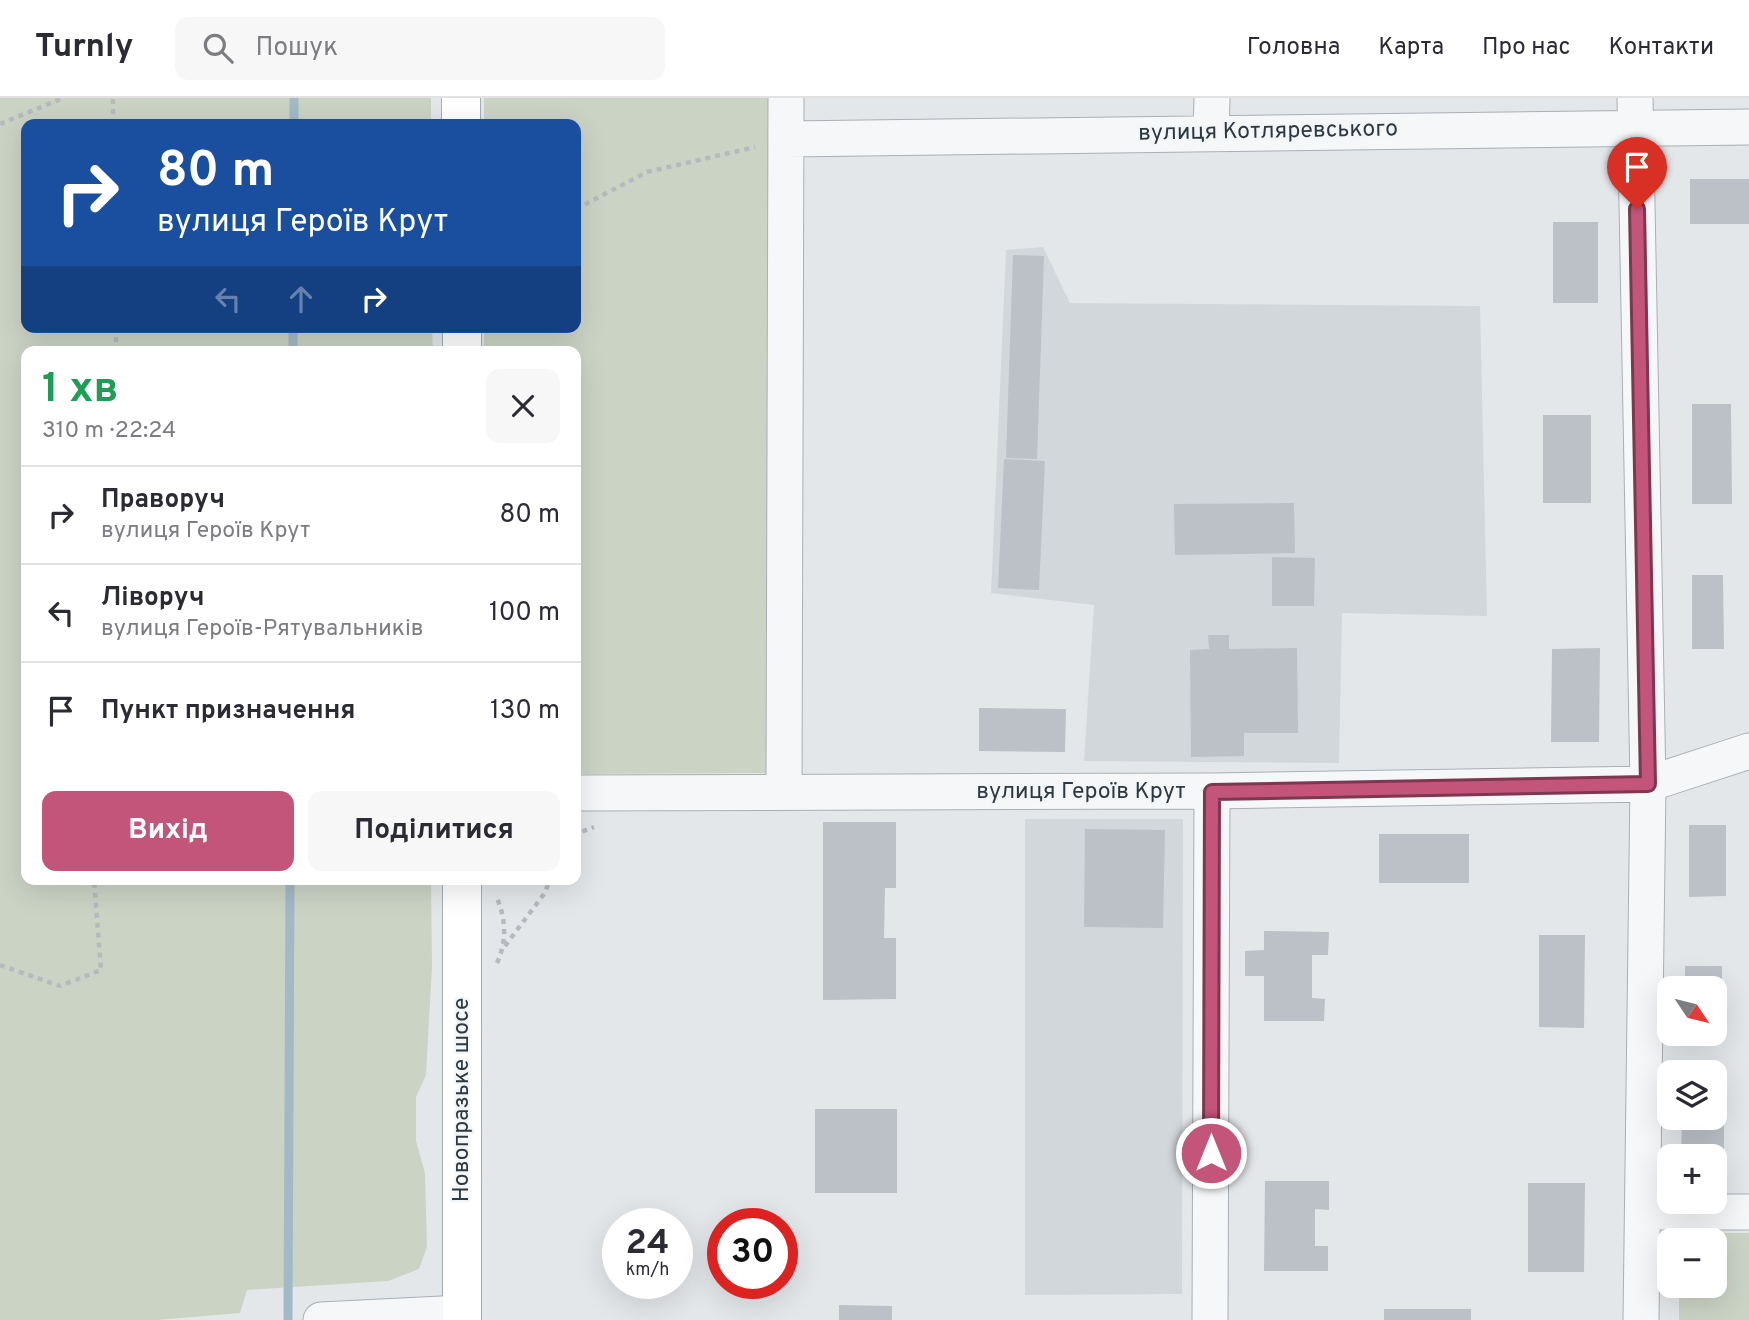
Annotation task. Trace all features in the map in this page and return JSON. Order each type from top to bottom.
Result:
[{"type":"main road","points":[[461,98],[461,119]]},
{"type":"main road","name":"Новопразьке шосе","points":[[462,885],[462,1317]]},
{"type":"street","points":[[783,792],[786,98]]},
{"type":"street","points":[[1211,133],[1212,98]]},
{"type":"street","points":[[1636,113],[1648,784],[1641,1320]]},
{"type":"street","name":"вулиця Котляревського","points":[[787,139],[1211,133],[1636,113],[1749,127]]},
{"type":"street","name":"вулиця Героїв Крут","points":[[581,793],[1212,792],[1648,784],[1749,751]]},
{"type":"street","points":[[1210,1320],[1212,792]]},
{"type":"street","points":[[1644,1212],[1749,1213]]},
{"type":"street","points":[[331,1319],[462,1317]]},
{"type":"path","points":[[0,124],[63,98]]},
{"type":"path","points":[[113,98],[113,119]]},
{"type":"path","points":[[581,206],[647,172],[787,139]]},
{"type":"path","points":[[0,965],[60,986],[101,970],[94,885]]},
{"type":"path","points":[[504,947],[548,885]]},
{"type":"shaded area","points":[[0,98],[431,98],[431,119],[21,119],[21,333],[432,333],[433,346],[21,346],[21,885],[431,885],[432,966],[426,1075],[416,1097],[416,1141],[425,1173],[427,1247],[419,1269],[388,1281],[247,1290],[240,1313],[157,1320],[0,1320]]},
{"type":"shaded area","points":[[484,98],[777,98],[774,765],[766,773],[581,774],[581,346],[484,346],[484,333],[581,333],[581,119],[484,119]]},
{"type":"shaded area","points":[[1043,247],[1070,303],[1480,306],[1487,616],[1342,613],[1339,763],[1084,761],[1094,605],[991,593],[1006,250]]},
{"type":"shaded area","points":[[1025,819],[1183,819],[1182,1294],[1025,1295]]},
{"type":"shaded area","points":[[1727,1233],[1749,1233],[1749,1320],[1679,1320],[1679,1298],[1727,1298]]},
{"type":"building","points":[[1690,179],[1749,179],[1749,224],[1690,224]]},
{"type":"building","points":[[1553,222],[1598,222],[1598,303],[1553,303]]},
{"type":"building","points":[[1013,255],[1044,256],[1037,459],[1006,458]]},
{"type":"building","points":[[1692,404],[1731,404],[1732,504],[1692,504]]},
{"type":"building","points":[[1543,415],[1591,415],[1591,503],[1543,503]]},
{"type":"building","points":[[1004,459],[1045,461],[1039,590],[998,588]]},
{"type":"building","points":[[1294,503],[1295,553],[1175,555],[1174,504]]},
{"type":"building","points":[[1272,557],[1315,558],[1314,606],[1272,606]]},
{"type":"building","points":[[1692,575],[1723,575],[1724,649],[1692,649]]},
{"type":"building","points":[[1208,635],[1229,635],[1229,649],[1297,648],[1298,733],[1244,733],[1244,756],[1191,757],[1190,650],[1209,649]]},
{"type":"building","points":[[1600,648],[1599,742],[1551,742],[1552,649]]},
{"type":"building","points":[[979,708],[1066,709],[1065,752],[979,751]]},
{"type":"building","points":[[823,822],[896,822],[896,888],[885,888],[884,938],[896,938],[896,999],[823,1000]]},
{"type":"building","points":[[1689,825],[1726,825],[1726,896],[1689,897]]},
{"type":"building","points":[[1085,829],[1165,830],[1163,928],[1084,927]]},
{"type":"building","points":[[1379,834],[1469,834],[1469,883],[1379,883]]},
{"type":"building","points":[[1264,931],[1329,932],[1328,955],[1312,955],[1312,998],[1325,999],[1324,1021],[1264,1021],[1264,976],[1245,976],[1245,951],[1264,950]]},
{"type":"building","points":[[1539,935],[1585,935],[1584,1028],[1539,1027]]},
{"type":"building","points":[[1685,966],[1722,966],[1722,976],[1685,976]]},
{"type":"building","points":[[815,1109],[897,1109],[897,1193],[815,1193]]},
{"type":"building","points":[[1682,1130],[1724,1130],[1724,1144],[1681,1144]]},
{"type":"building","points":[[1265,1181],[1329,1181],[1329,1210],[1315,1209],[1315,1246],[1328,1246],[1328,1271],[1264,1271]]},
{"type":"building","points":[[1528,1183],[1585,1183],[1584,1272],[1528,1272]]},
{"type":"building","points":[[839,1305],[892,1306],[892,1320],[839,1320]]},
{"type":"building","points":[[1384,1309],[1471,1309],[1471,1320],[1384,1320]]},
{"type":"waterway","points":[[294,98],[294,119]]},
{"type":"waterway","points":[[293,333],[293,346]]},
{"type":"waterway","points":[[288,1320],[290,885]]},
{"type":"route","points":[[1211,1153],[1212,792],[1648,784],[1637,209]]}]
